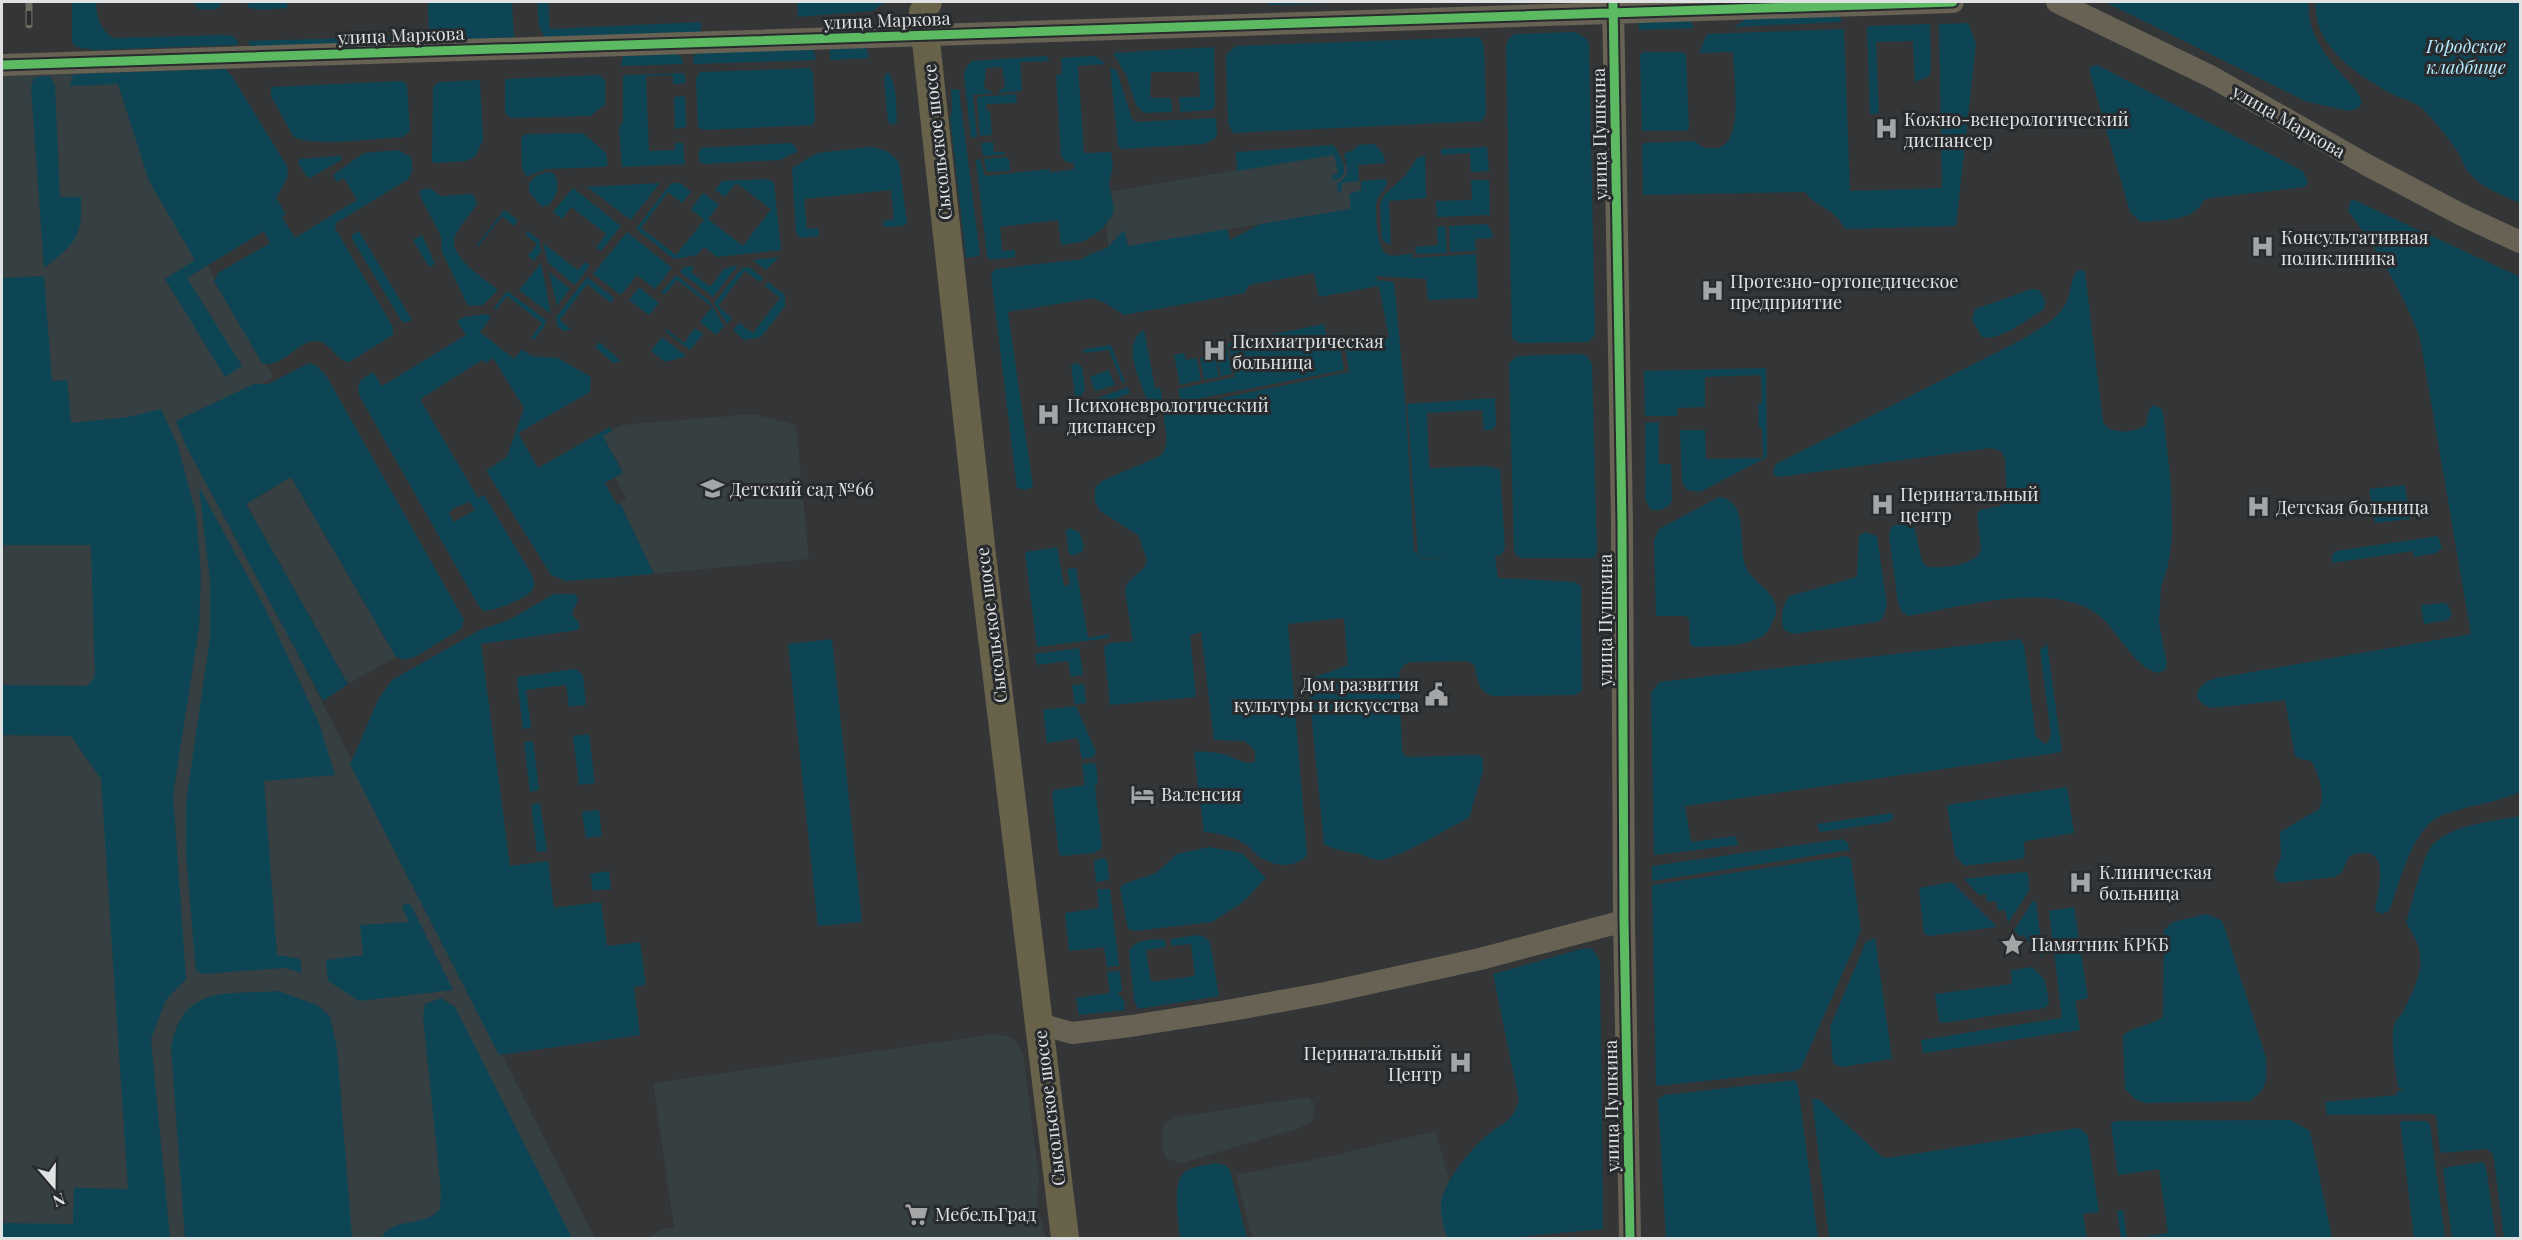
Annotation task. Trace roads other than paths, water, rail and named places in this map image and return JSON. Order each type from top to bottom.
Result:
[{"type":"main road","name":"Сысольское шоссе","points":[[923,12],[982,555],[1065,1239]]},
{"type":"street","name":"улица Маркова","points":[[2,65],[923,12],[1953,2]]},
{"type":"street","name":"улица Маркова","points":[[2057,2],[2212,77],[2367,165],[2464,216],[2520,242]]},
{"type":"street","name":"улица Пушкина","points":[[1613,7],[1630,1239]]},
{"type":"street","points":[[1039,1024],[1072,1033],[1244,1008],[1326,993],[1480,959],[1624,921]]},
{"type":"railway","points":[[29,2],[29,25]]},
{"type":"place","name":"Кожно-венерологический диспансер","points":[[1886,129]]},
{"type":"place","name":"Консультативная поликлиника","points":[[2263,247]]},
{"type":"place","name":"Протезно-ортопедическое предприятие","points":[[1712,291]]},
{"type":"place","name":"Психиатрическая больница","points":[[1214,351]]},
{"type":"place","name":"Психоневрологический диспансер","points":[[1049,415]]},
{"type":"place","name":"Детский сад №66","points":[[712,489]]},
{"type":"place","name":"Перинатальный центр","points":[[1882,504]]},
{"type":"place","name":"Детская больница","points":[[2258,507]]},
{"type":"place","name":"Дом развития культуры и искусства","points":[[1437,694]]},
{"type":"place","name":"Валенсия","points":[[1143,794]]},
{"type":"place","name":"Клиническая больница","points":[[2081,882]]},
{"type":"place","name":"Памятник КРКБ","points":[[2013,944]]},
{"type":"place","name":"Перинатальный Центр","points":[[1460,1063]]},
{"type":"place","name":"МебельГрад","points":[[917,1214]]},
{"type":"park label","name":"Городское кладбище","points":[[2466,56]]}]
